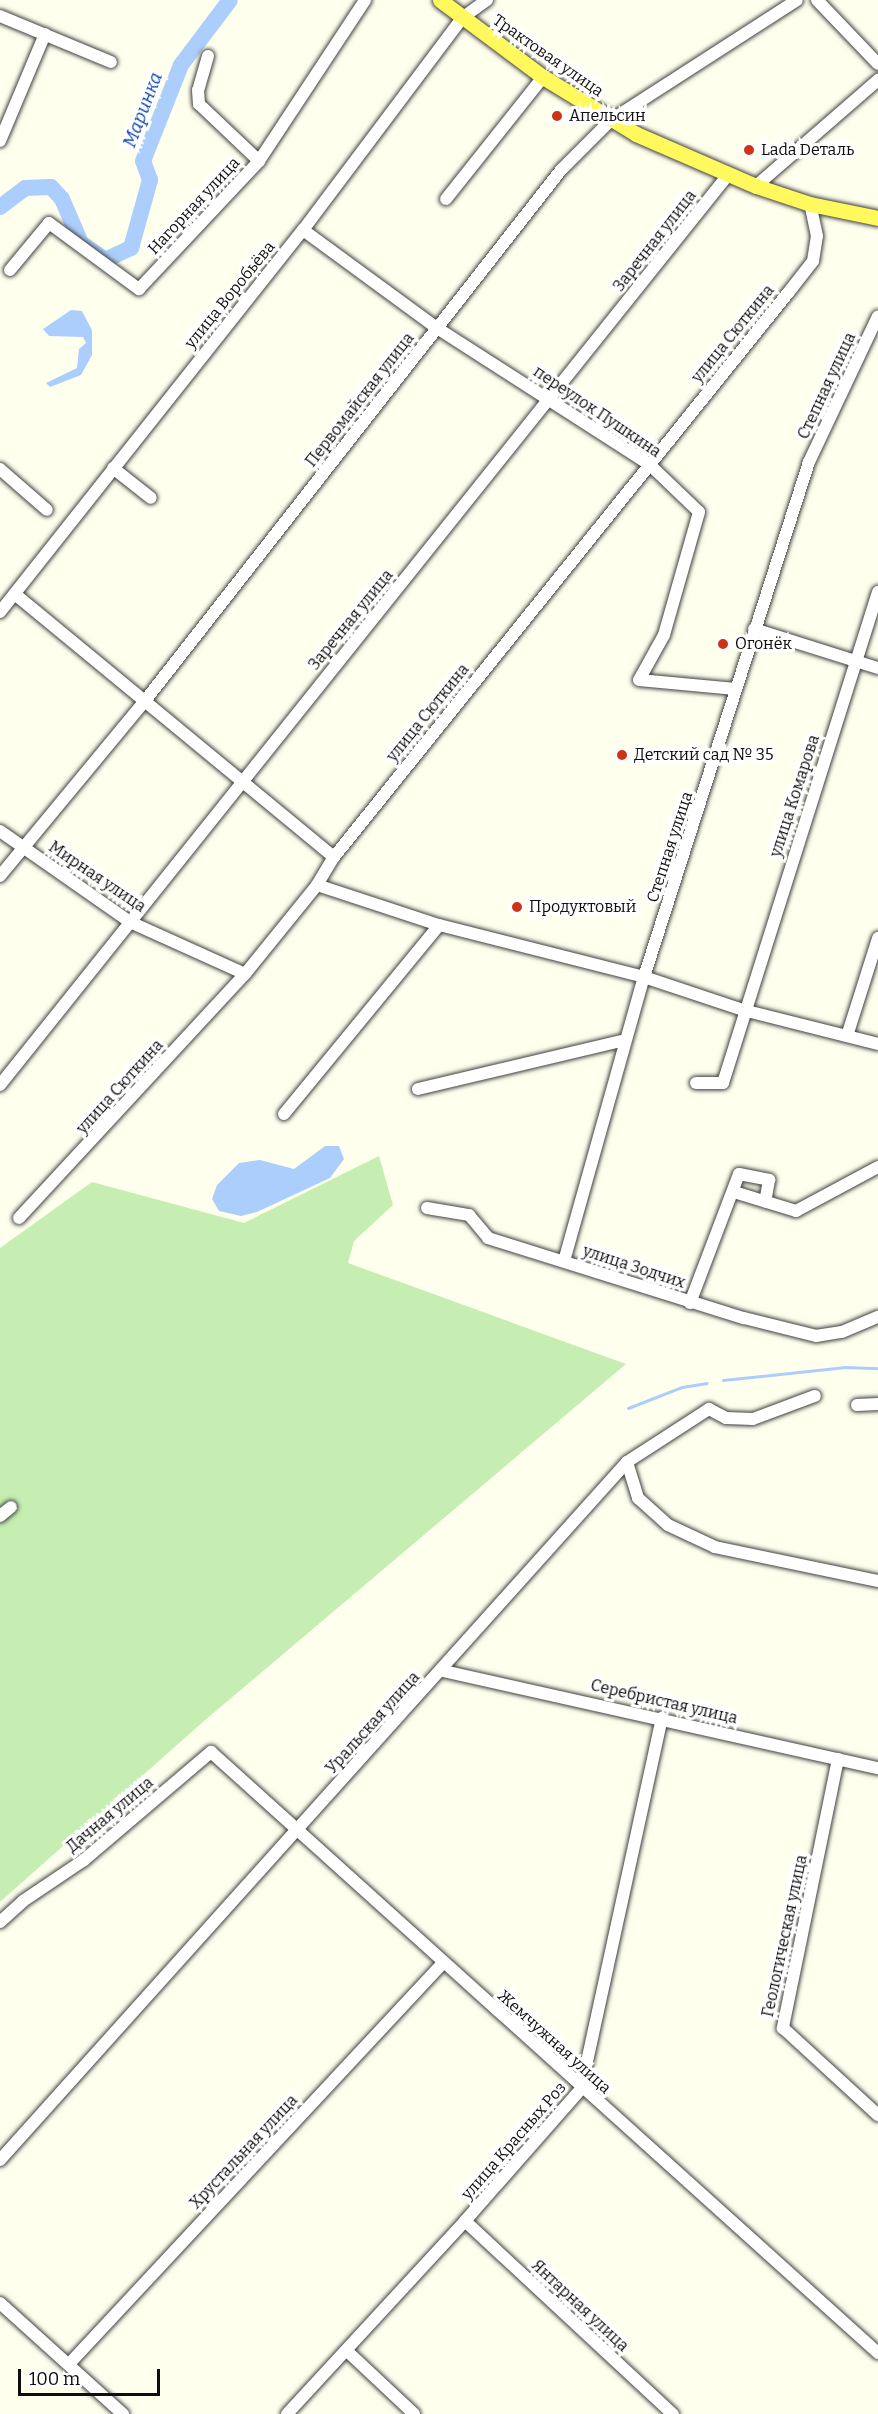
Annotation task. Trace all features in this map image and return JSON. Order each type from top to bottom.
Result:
[{"type":"main road","name":"Трактовая улица","points":[[440,0],[543,77],[610,120],[756,186],[810,204],[878,218]]},
{"type":"street","name":"Нагорная улица","points":[[10,270],[49,224],[139,289],[259,161],[365,0]]},
{"type":"street","name":"улица Воробьёва","points":[[0,612],[16,595],[113,468],[303,230],[462,18],[487,0]]},
{"type":"street","name":"Первомайская улица","points":[[0,876],[144,702],[561,170],[610,120],[797,0]]},
{"type":"street","points":[[817,0],[878,64]]},
{"type":"street","points":[[0,16],[111,62]]},
{"type":"street","points":[[0,141],[45,34]]},
{"type":"street","points":[[208,56],[198,90],[199,104],[259,161]]},
{"type":"street","points":[[446,199],[543,77]]},
{"type":"street","points":[[756,186],[878,80]]},
{"type":"street","name":"Заречная улица","points":[[0,1085],[728,175]]},
{"type":"street","name":"улица Сюткина","points":[[19,1218],[245,974],[317,885],[334,856],[813,261],[817,236],[810,204]]},
{"type":"street","name":"переулок Пушкина","points":[[303,230],[437,328],[550,398],[649,464],[699,512],[664,635],[639,681],[736,688]]},
{"type":"street","name":"Степная улица","points":[[564,1261],[644,977],[809,462],[877,321]]},
{"type":"street","points":[[113,468],[151,498]]},
{"type":"street","points":[[0,470],[47,510]]},
{"type":"street","name":"улица Комарова","points":[[696,1083],[723,1083],[743,1010],[878,592]]},
{"type":"street","points":[[16,595],[334,856]]},
{"type":"street","points":[[754,629],[878,668]]},
{"type":"street","name":"Мирная улица","points":[[0,831],[130,921],[245,974]]},
{"type":"street","points":[[317,885],[439,925],[644,977],[743,1010],[878,1044]]},
{"type":"street","points":[[284,1114],[439,925]]},
{"type":"street","points":[[847,1036],[878,938]]},
{"type":"street","points":[[418,1089],[625,1040]]},
{"type":"street","points":[[734,1192],[796,1211],[878,1167]]},
{"type":"street","points":[[690,1303],[739,1174],[769,1180],[765,1202]]},
{"type":"street","name":"улица Зодчих","points":[[427,1209],[469,1215],[488,1238],[690,1303],[816,1336],[842,1332],[878,1317]]},
{"type":"street","name":"Уральская улица","points":[[0,2160],[443,1671],[627,1462],[709,1409],[726,1418],[753,1419],[815,1396]]},
{"type":"street","points":[[857,1405],[878,1404]]},
{"type":"street","points":[[627,1462],[638,1498],[668,1525],[715,1547],[878,1581]]},
{"type":"street","points":[[0,1516],[11,1507]]},
{"type":"street","name":"Серебристая улица","points":[[443,1671],[878,1768]]},
{"type":"street","name":"улица Красных Роз","points":[[287,2414],[347,2352],[581,2089],[662,1718]]},
{"type":"street","name":"Жемчужная улица","points":[[211,1752],[299,1828],[581,2089],[878,2354]]},
{"type":"street","name":"Дачная улица","points":[[0,1922],[22,1900],[84,1860],[211,1752]]},
{"type":"street","name":"Геологическая улица","points":[[838,1759],[783,2028],[878,2115]]},
{"type":"street","name":"Хрустальная улица","points":[[69,2364],[443,1963]]},
{"type":"street","name":"Янтарная улица","points":[[465,2221],[673,2414]]},
{"type":"street","points":[[0,2303],[123,2414]]},
{"type":"street","points":[[347,2352],[414,2414]]},
{"type":"green space","points":[[379,1156],[393,1205],[354,1241],[348,1263],[626,1364],[204,1721],[0,1902],[0,1248],[92,1182],[244,1223]]},
{"type":"water","points":[[71,310],[82,311],[92,330],[92,355],[81,375],[50,387],[46,383],[77,368],[79,349],[86,343],[83,337],[49,336],[43,329]]},
{"type":"water","points":[[325,1146],[339,1146],[344,1159],[330,1178],[257,1212],[241,1216],[219,1211],[212,1199],[217,1185],[239,1163],[260,1160],[294,1169]]},
{"type":"waterway","name":"Маринка","points":[[0,207],[25,188],[51,187],[62,199],[81,243],[105,260],[131,248],[150,180],[143,161],[181,65],[230,0]]},
{"type":"waterway","points":[[723,1380],[845,1367],[878,1368]]},
{"type":"waterway","points":[[628,1408],[682,1387],[707,1383]]},
{"type":"place","name":"Апельсин","points":[[557,116]]},
{"type":"place","name":"Lada Dеталь","points":[[749,150]]},
{"type":"place","name":"Огонёк","points":[[723,644]]},
{"type":"place","name":"Детский сад № 35","points":[[622,755]]},
{"type":"place","name":"Продуктовый","points":[[517,907]]}]
